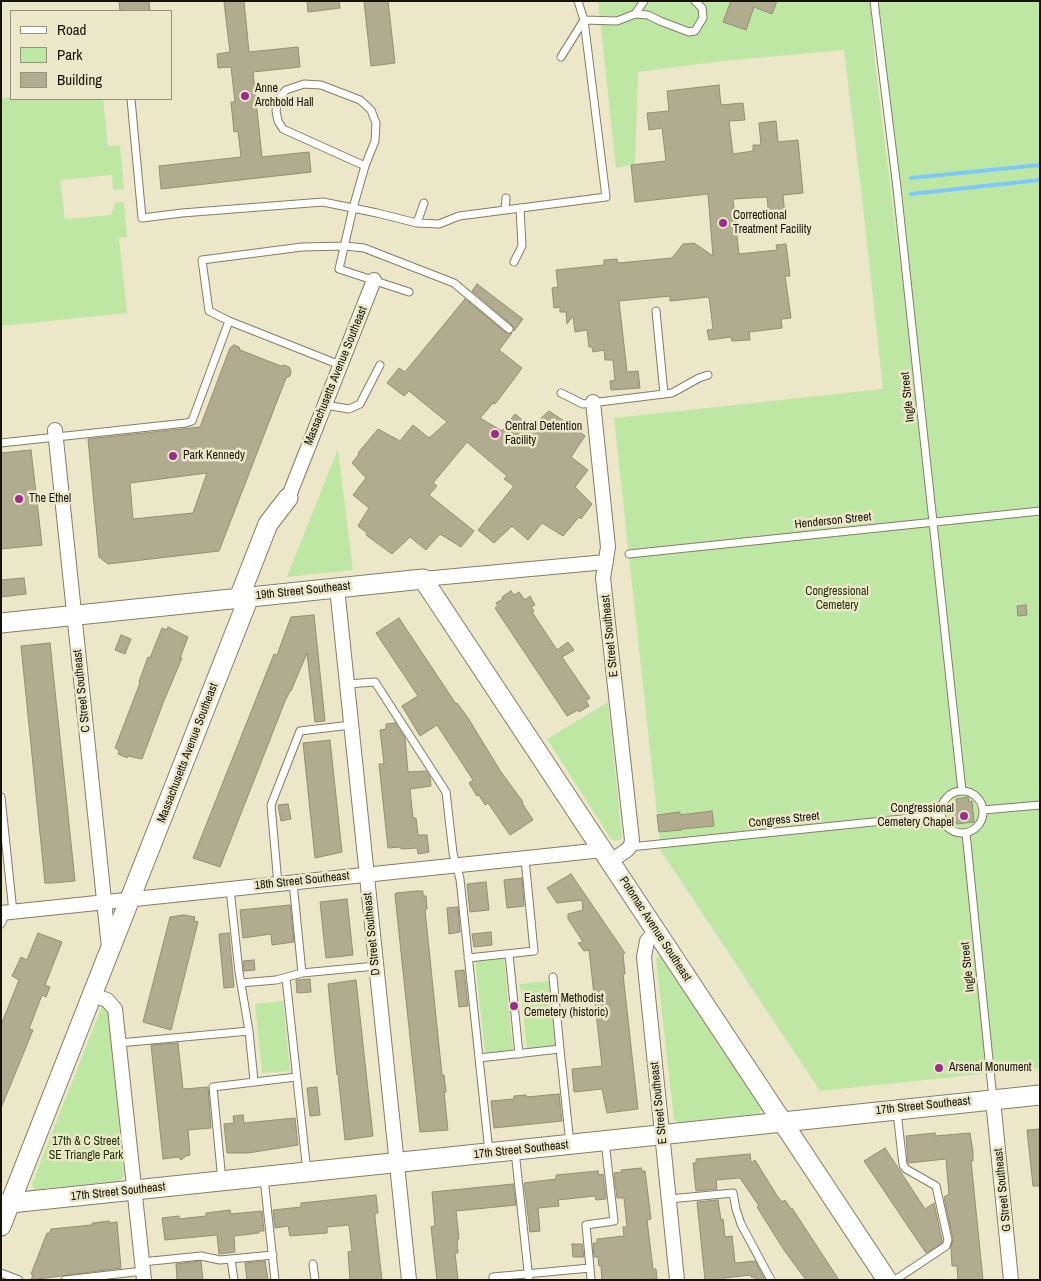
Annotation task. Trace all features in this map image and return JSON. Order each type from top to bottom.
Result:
[{"type":"main road","name":"Massachusetts Avenue Southeast","points":[[1,1226],[6,1204],[130,899],[244,598],[268,524],[288,498]]},
{"type":"main road","name":"19th Street Southeast","points":[[1,623],[423,579]]},
{"type":"main road","name":"Potomac Avenue Southeast","points":[[423,579],[887,1280]]},
{"type":"main road","name":"17th Street Southeast","points":[[6,1204],[1040,1095]]},
{"type":"street","name":"Massachusetts Avenue Southeast","points":[[288,498],[374,280]]},
{"type":"street","name":"E Street Southeast","points":[[593,402],[608,547],[603,578],[631,836],[630,847]]},
{"type":"street","name":"C Street Southeast","points":[[55,434],[109,952]]},
{"type":"street","name":"19th Street Southeast","points":[[423,579],[606,562]]},
{"type":"street","name":"D Street Southeast","points":[[337,588],[409,1280]]},
{"type":"street","points":[[607,856],[630,847]]},
{"type":"street","name":"18th Street Southeast","points":[[5,915],[130,899],[367,874],[525,859],[607,856]]},
{"type":"street","name":"E Street Southeast","points":[[656,930],[649,936],[645,944],[644,957],[677,1280]]},
{"type":"street","points":[[92,995],[107,1000],[113,1005],[119,1043],[143,1271]]},
{"type":"street","name":"G Street Southeast","points":[[993,1100],[1011,1280]]},
{"type":"lane","points":[[131,100],[142,218],[323,202],[416,223],[439,224],[458,216],[606,197],[584,20],[578,1]]},
{"type":"lane","points":[[635,14],[644,1]]},
{"type":"lane","points":[[584,20],[618,21],[635,14],[648,15],[660,22],[689,32],[695,31],[703,18],[702,8],[696,1]]},
{"type":"lane","name":"Ingle Street","points":[[874,1],[898,197],[962,791]]},
{"type":"lane","points":[[562,57],[584,20]]},
{"type":"lane","points":[[365,166],[283,129],[278,121],[276,111],[278,99],[286,90],[304,84],[321,85],[360,100],[371,110],[376,123],[374,141],[353,208],[340,269],[409,292]]},
{"type":"lane","points":[[505,210],[506,198]]},
{"type":"lane","points":[[416,223],[424,203]]},
{"type":"lane","points":[[514,262],[522,246],[520,208]]},
{"type":"lane","points":[[340,365],[229,321],[209,311],[202,260],[302,248],[345,246],[364,248],[454,283],[509,329]]},
{"type":"lane","points":[[656,311],[664,394]]},
{"type":"lane","points":[[1,443],[55,434],[192,421],[229,321]]},
{"type":"lane","points":[[325,404],[350,408],[360,404],[380,364]]},
{"type":"lane","points":[[561,393],[583,404],[664,394],[681,389],[700,378],[708,376]]},
{"type":"lane","name":"Henderson Street","points":[[629,554],[1040,511]]},
{"type":"lane","points":[[347,684],[375,682],[446,792],[456,866],[460,879],[489,1153]]},
{"type":"lane","points":[[278,884],[271,806],[300,731],[351,725]]},
{"type":"lane","points":[[962,791],[974,794],[982,804],[983,810],[981,822],[972,831],[966,833],[959,833],[948,827],[941,815],[944,802],[955,792],[962,791]]},
{"type":"lane","points":[[1,796],[5,915]]},
{"type":"lane","points":[[983,810],[1040,805]]},
{"type":"lane","name":"Congress Street","points":[[630,847],[941,815]]},
{"type":"lane","name":"Ingle Street","points":[[966,833],[993,1100]]},
{"type":"lane","points":[[468,958],[534,951],[525,859]]},
{"type":"lane","points":[[293,882],[302,973]]},
{"type":"lane","points":[[230,889],[254,1082]]},
{"type":"lane","points":[[509,954],[519,1054]]},
{"type":"lane","points":[[241,983],[286,978],[302,973],[376,966]]},
{"type":"lane","points":[[553,977],[570,1144]]},
{"type":"lane","points":[[286,978],[307,1172]]},
{"type":"lane","points":[[119,1043],[249,1030]]},
{"type":"lane","points":[[479,1058],[560,1050]]},
{"type":"lane","points":[[222,1181],[213,1087],[296,1077]]},
{"type":"lane","points":[[895,1280],[946,1246],[948,1240],[936,1186],[906,1169],[903,1165],[897,1109]]},
{"type":"lane","points":[[591,1280],[586,1225],[614,1221],[605,1141]]},
{"type":"lane","points":[[515,1150],[529,1277]]},
{"type":"lane","points":[[264,1176],[275,1280]]},
{"type":"lane","points":[[669,1199],[732,1193],[741,1224],[771,1280]]},
{"type":"lane","points":[[65,1280],[143,1271],[201,1256],[215,1260],[273,1255]]},
{"type":"lane","points":[[231,1259],[234,1280]]},
{"type":"lane","points":[[314,1264],[315,1280]]},
{"type":"lane","points":[[493,1280],[493,1277],[529,1277],[590,1268]]},
{"type":"lane","points":[[1,1272],[19,1280]]},
{"type":"green space","name":"Congressional Cemetery","points":[[598,1],[731,1],[745,30],[754,7],[771,14],[777,1],[870,1],[875,63],[902,282],[871,1],[1040,1],[1040,1068],[820,1091],[661,851],[614,418],[883,389],[844,50],[723,61],[638,72],[635,164],[616,168]]},
{"type":"green space","points":[[10,97],[10,100],[103,100],[108,146],[120,145],[124,189],[113,190],[112,175],[60,180],[65,219],[111,215],[115,203],[124,202],[127,237],[119,238],[127,313],[1,326],[1,98]]},
{"type":"green space","points":[[338,449],[353,570],[287,577]]},
{"type":"green space","points":[[608,702],[622,837],[620,840],[615,841],[611,839],[547,739]]},
{"type":"green space","points":[[658,956],[661,956],[760,1106],[762,1110],[759,1114],[681,1124],[674,1120],[656,959]]},
{"type":"green space","points":[[504,959],[513,1050],[485,1053],[475,961]]},
{"type":"green space","points":[[549,981],[555,1046],[527,1049],[520,984]]},
{"type":"green space","points":[[283,1001],[290,1071],[262,1073],[255,1004]]},
{"type":"green space","name":"17th & C Street SE Triangle Park","points":[[104,1005],[108,1007],[124,1177],[118,1182],[34,1190],[32,1184]]},
{"type":"building","points":[[119,1],[149,1],[150,10],[120,10]]},
{"type":"building","name":"Anne Archbold Hall","points":[[244,1],[249,52],[298,47],[300,67],[253,72],[262,157],[309,152],[311,172],[161,189],[159,166],[241,157],[238,131],[234,132],[231,102],[235,102],[231,67],[218,68],[217,54],[230,52],[224,2]]},
{"type":"building","points":[[307,1],[339,1],[340,8],[308,12]]},
{"type":"building","points":[[364,1],[388,1],[395,63],[371,66]]},
{"type":"building","points":[[731,1],[777,1],[772,14],[754,7],[746,30],[723,22]]},
{"type":"building","name":"Correctional Treatment Facility","points":[[719,85],[721,105],[743,103],[745,120],[729,121],[733,154],[753,151],[753,145],[761,145],[759,123],[776,121],[778,142],[798,140],[803,193],[783,195],[785,216],[769,218],[767,197],[733,199],[739,254],[777,250],[776,245],[786,244],[790,276],[785,276],[791,318],[781,319],[782,328],[749,332],[750,340],[732,341],[731,337],[709,340],[707,330],[713,329],[709,297],[670,301],[670,296],[619,301],[627,372],[638,371],[640,388],[611,390],[610,381],[615,380],[613,360],[605,360],[604,350],[593,352],[592,347],[589,347],[587,330],[575,332],[573,316],[567,324],[566,312],[560,312],[560,307],[554,308],[552,288],[558,287],[556,270],[604,265],[604,260],[617,259],[618,263],[672,258],[683,244],[694,243],[713,256],[708,194],[635,202],[631,165],[666,161],[662,128],[649,130],[647,113],[669,111],[667,91]]},
{"type":"building","points":[[477,284],[523,319],[514,331],[512,325],[472,291]]},
{"type":"building","name":"Central Detention Facility","points":[[465,299],[506,333],[512,333],[499,350],[522,368],[495,404],[493,403],[480,418],[502,431],[515,414],[531,427],[549,411],[571,424],[585,436],[571,457],[588,470],[575,487],[592,504],[581,519],[579,517],[563,536],[542,523],[528,540],[512,526],[494,543],[478,530],[514,486],[504,479],[507,476],[467,442],[433,483],[437,486],[429,495],[474,531],[461,547],[440,534],[426,550],[410,537],[392,554],[366,535],[367,533],[358,526],[369,508],[353,495],[366,478],[352,463],[378,429],[400,441],[413,425],[429,438],[447,422],[409,391],[404,396],[387,383],[399,368],[405,372]]},
{"type":"building","name":"Park Kennedy","points":[[234,345],[239,347],[240,350],[281,366],[289,367],[291,371],[290,376],[286,378],[219,551],[108,564],[99,557],[88,439],[200,427],[230,348]],"holes":[[[207,473],[193,513],[133,519],[130,483]]]},
{"type":"building","name":"The Ethel","points":[[31,450],[42,545],[1,549],[1,453]]},
{"type":"building","points":[[24,578],[26,594],[1,597],[1,580]]},
{"type":"building","points":[[511,591],[514,595],[519,592],[525,600],[530,596],[535,605],[531,607],[534,611],[532,612],[557,650],[568,642],[574,650],[562,657],[590,698],[586,701],[589,706],[567,716],[495,608],[498,606],[496,603]]},
{"type":"building","points":[[1026,605],[1027,615],[1018,616],[1017,606]]},
{"type":"building","points":[[314,615],[325,721],[315,722],[307,653],[285,701],[220,867],[193,858],[274,654],[277,655],[291,617]]},
{"type":"building","points":[[399,618],[456,704],[468,718],[533,820],[510,835],[488,803],[485,805],[479,795],[477,796],[469,783],[473,780],[437,725],[420,736],[402,706],[418,696],[376,633]]},
{"type":"building","points":[[168,627],[188,637],[180,658],[182,658],[142,759],[128,756],[127,758],[118,754],[119,750],[115,748],[148,657],[150,658],[162,628],[167,630]]},
{"type":"building","points":[[121,635],[131,639],[125,654],[115,650]]},
{"type":"building","points":[[50,643],[75,881],[45,883],[21,646]]},
{"type":"building","points":[[395,723],[405,738],[408,772],[426,771],[430,777],[431,786],[410,789],[413,818],[416,818],[418,835],[427,835],[429,852],[418,854],[417,848],[388,848],[379,764],[384,764],[380,730],[386,729],[386,724]]},
{"type":"building","points":[[330,740],[342,852],[315,858],[303,743]]},
{"type":"building","name":"Congressional Cemetery Chapel","points":[[968,797],[969,802],[972,801],[974,822],[956,824],[953,803],[957,803],[956,799]]},
{"type":"building","points":[[288,804],[291,819],[281,821],[278,805]]},
{"type":"building","points":[[712,811],[714,826],[659,832],[657,815],[680,812],[680,815]]},
{"type":"building","points":[[571,874],[625,953],[623,954],[625,974],[623,974],[638,1109],[607,1113],[602,1089],[574,1092],[572,1069],[602,1066],[589,950],[584,951],[578,943],[583,942],[568,919],[568,914],[583,910],[582,900],[557,903],[547,888]]},
{"type":"building","points":[[522,878],[524,906],[507,908],[504,880]]},
{"type":"building","points":[[486,882],[489,910],[470,912],[467,884]]},
{"type":"building","points":[[423,891],[423,896],[426,896],[427,909],[425,910],[442,1075],[444,1075],[446,1092],[444,1092],[448,1130],[420,1132],[395,895],[396,893]]},
{"type":"building","points":[[347,899],[353,955],[326,958],[320,902]]},
{"type":"building","points":[[290,905],[294,942],[272,945],[271,934],[243,938],[240,910]]},
{"type":"building","points":[[458,907],[460,932],[449,934],[447,908]]},
{"type":"building","points":[[184,915],[195,917],[194,921],[198,922],[171,1030],[143,1022],[170,917]]},
{"type":"building","points":[[491,932],[492,945],[474,947],[472,934]]},
{"type":"building","points":[[38,933],[62,942],[45,985],[50,987],[46,997],[42,995],[29,1029],[33,1030],[1,1108],[1,1025],[19,980],[12,976],[21,957],[27,960]]},
{"type":"building","points":[[229,933],[234,987],[224,988],[219,934]]},
{"type":"building","points":[[254,960],[255,970],[244,971],[243,961]]},
{"type":"building","points":[[464,970],[468,1006],[459,1007],[455,971]]},
{"type":"building","points":[[310,979],[311,992],[297,993],[296,980]]},
{"type":"building","points":[[356,980],[373,1136],[345,1140],[328,984]]},
{"type":"building","points":[[178,1043],[183,1089],[208,1087],[211,1128],[188,1130],[190,1155],[181,1160],[178,1157],[163,1159],[151,1045]]},
{"type":"building","points":[[317,1087],[320,1115],[310,1116],[307,1088]]},
{"type":"building","points":[[559,1094],[562,1121],[494,1128],[491,1101],[514,1099],[514,1096],[526,1095],[527,1097]]},
{"type":"building","points":[[243,1115],[244,1123],[295,1118],[298,1145],[248,1153],[227,1153],[224,1124],[234,1123],[233,1116]]},
{"type":"building","points":[[1040,1129],[1040,1186],[1033,1186],[1027,1130]]},
{"type":"building","points":[[935,1133],[935,1136],[970,1133],[983,1280],[958,1280],[957,1266],[952,1266],[951,1247],[953,1239],[944,1197],[949,1194],[946,1159],[908,1163],[906,1136]]},
{"type":"building","points":[[885,1148],[925,1209],[934,1203],[942,1243],[926,1253],[864,1161]]},
{"type":"building","points":[[750,1154],[751,1163],[755,1160],[782,1202],[785,1200],[792,1208],[839,1280],[806,1280],[784,1250],[757,1207],[759,1206],[740,1178],[716,1180],[717,1189],[696,1191],[693,1163],[696,1163],[696,1159]]},
{"type":"building","points":[[641,1168],[642,1171],[645,1171],[651,1219],[647,1220],[653,1269],[656,1269],[657,1279],[602,1280],[598,1257],[594,1257],[593,1243],[597,1243],[597,1239],[624,1236],[623,1227],[627,1227],[624,1198],[617,1198],[614,1173],[622,1172],[621,1170]]},
{"type":"building","points":[[598,1171],[599,1175],[603,1174],[606,1199],[596,1200],[595,1196],[558,1200],[559,1206],[538,1208],[540,1231],[530,1232],[524,1183],[556,1179],[556,1175]]},
{"type":"building","points":[[513,1184],[516,1205],[456,1211],[459,1239],[457,1239],[458,1253],[455,1253],[458,1280],[437,1280],[431,1227],[435,1226],[432,1192]]},
{"type":"building","points":[[376,1195],[378,1213],[375,1213],[375,1218],[382,1280],[350,1280],[348,1252],[352,1251],[349,1225],[327,1227],[327,1233],[290,1236],[288,1226],[275,1228],[273,1210],[301,1207],[301,1203]]},
{"type":"building","points":[[718,1200],[725,1237],[732,1236],[735,1263],[755,1261],[765,1280],[755,1280],[755,1277],[751,1277],[751,1275],[724,1278],[724,1280],[705,1280],[697,1202]]},
{"type":"building","points":[[230,1210],[231,1214],[262,1211],[264,1231],[234,1236],[235,1252],[219,1254],[217,1235],[165,1240],[162,1218],[179,1216],[179,1219],[206,1216],[206,1213]]},
{"type":"building","points":[[109,1221],[109,1223],[117,1222],[121,1268],[31,1280],[33,1275],[31,1274],[47,1233],[49,1234],[51,1229],[92,1225],[92,1223]]},
{"type":"building","points":[[572,1244],[582,1244],[584,1257],[573,1257]]},
{"type":"building","points":[[201,1261],[203,1280],[177,1280],[176,1264]]},
{"type":"building","points":[[265,1261],[268,1280],[247,1280],[245,1263]]},
{"type":"waterway","points":[[911,178],[1040,165]]},
{"type":"waterway","points":[[911,194],[1040,180]]},
{"type":"place","name":"Anne Archbold Hall","points":[[245,96]]},
{"type":"place","name":"Correctional Treatment Facility","points":[[723,223]]},
{"type":"place","name":"Central Detention Facility","points":[[495,434]]},
{"type":"place","name":"Park Kennedy","points":[[173,456]]},
{"type":"place","name":"The Ethel","points":[[19,499]]},
{"type":"place","name":"Congressional Cemetery Chapel","points":[[964,816]]},
{"type":"place","name":"Eastern Methodist Cemetery (historic)","points":[[514,1006]]},
{"type":"place","name":"Arsenal Monument","points":[[939,1068]]}]
